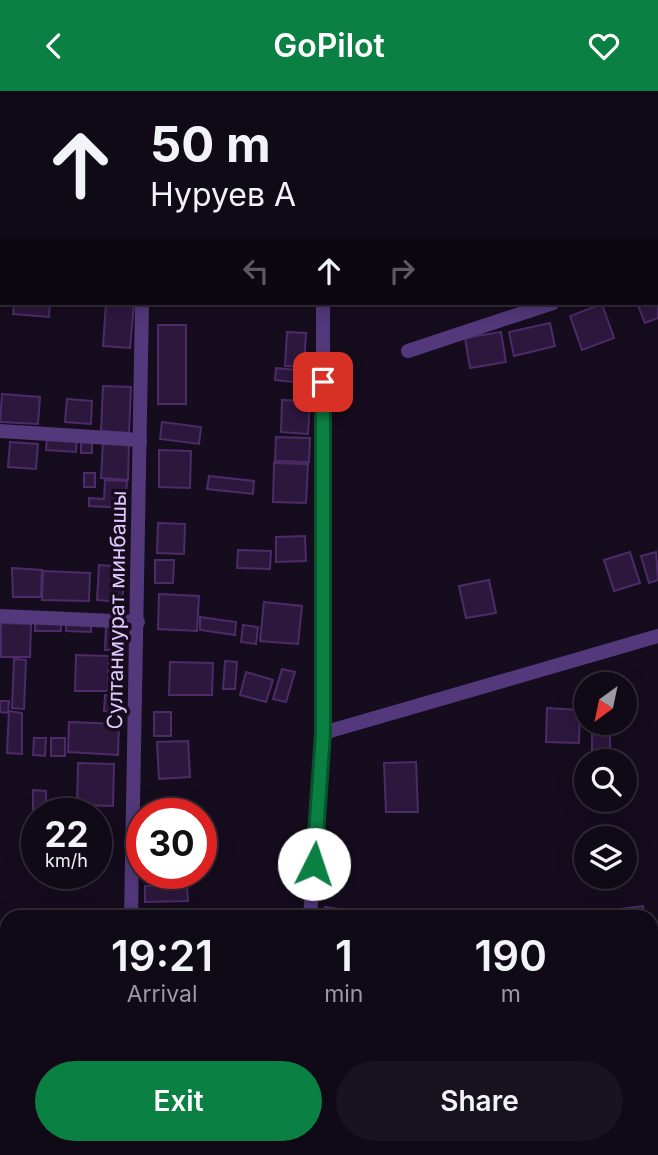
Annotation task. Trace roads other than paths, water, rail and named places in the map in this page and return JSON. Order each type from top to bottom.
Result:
[{"type":"street","name":"Султанмурат минбашы","points":[[131,910],[142,305]]},
{"type":"street","points":[[310,910],[323,733],[323,305]]},
{"type":"street","points":[[408,352],[547,305]]},
{"type":"street","points":[[0,431],[140,440]]},
{"type":"street","points":[[0,616],[138,622]]},
{"type":"street","points":[[323,733],[658,636]]}]
